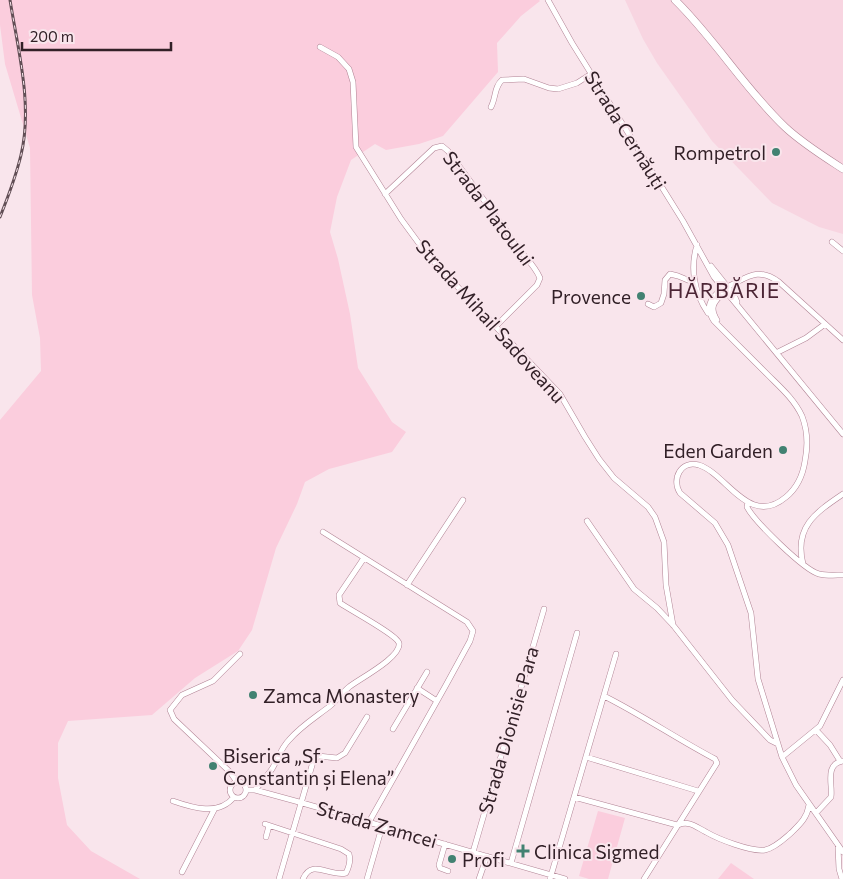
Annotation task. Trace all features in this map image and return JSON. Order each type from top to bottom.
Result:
[{"type":"main road","points":[[675,0],[705,32],[764,105],[785,127],[843,169]]},
{"type":"street","name":"Strada Cernăuți","points":[[548,0],[705,260],[725,289],[843,434]]},
{"type":"street","name":"Strada Mihail Sadoveanu","points":[[320,46],[338,57],[349,70],[355,98],[356,147],[401,219],[426,253],[560,394],[584,438],[607,469],[648,507],[655,517],[664,542],[666,585],[673,625]]},
{"type":"street","points":[[491,107],[498,84],[502,80],[524,79],[558,89],[577,83],[591,74]]},
{"type":"street","name":"Strada Platoului","points":[[385,194],[434,148],[442,146],[448,151],[508,233],[513,244],[533,266],[540,278],[537,286],[496,326]]},
{"type":"street","points":[[832,242],[843,252]]},
{"type":"street","points":[[697,245],[693,261],[695,283],[701,301],[711,317],[789,396],[802,416],[807,448],[804,469],[792,490],[777,503],[767,506],[748,502],[706,469],[698,465],[684,466],[678,471],[676,487],[680,493],[715,523],[728,545],[750,613],[758,679],[782,757],[796,786],[843,852]]},
{"type":"street","points":[[648,304],[654,307],[661,303],[664,294],[664,280],[668,275],[674,274],[695,283]]},
{"type":"street","points":[[711,317],[710,301],[746,276],[761,274],[779,282],[843,339]]},
{"type":"street","points":[[723,329],[714,316],[713,307],[716,299],[725,289]]},
{"type":"street","points":[[778,352],[806,338],[824,324]]},
{"type":"street","points":[[802,564],[800,544],[805,528],[822,508],[843,495]]},
{"type":"street","points":[[407,585],[463,500]]},
{"type":"street","points":[[748,502],[747,507],[750,512],[773,538],[808,569],[819,574],[843,575]]},
{"type":"street","name":"Strada Mihail Sadoveanu","points":[[587,521],[634,589],[657,608],[673,625],[732,700],[770,740],[778,744]]},
{"type":"street","points":[[323,532],[467,622],[473,631],[470,641],[369,822]]},
{"type":"street","points":[[255,790],[271,770],[288,740],[296,732],[332,704],[348,688],[396,653],[399,648],[399,644],[394,636],[340,602],[339,595],[364,558]]},
{"type":"street","name":"Strada Dionisie Para","points":[[473,852],[544,609]]},
{"type":"street","points":[[511,863],[577,633]]},
{"type":"street","points":[[173,801],[202,809],[214,810],[228,803],[234,797],[242,797],[246,790],[243,783],[238,782],[230,772],[174,719],[170,710],[182,694],[213,681],[240,654]]},
{"type":"street","points":[[550,877],[616,654]]},
{"type":"street","points":[[393,729],[427,672]]},
{"type":"street","points":[[782,757],[820,726],[843,680]]},
{"type":"street","points":[[417,688],[437,701]]},
{"type":"street","points":[[604,696],[643,716],[673,737],[715,759],[717,763],[644,879]]},
{"type":"street","points":[[279,879],[315,759],[322,755],[337,758],[345,753],[367,717]]},
{"type":"street","points":[[816,730],[830,744],[841,761],[834,765],[831,772],[830,797],[816,813]]},
{"type":"street","points":[[586,757],[698,791]]},
{"type":"street","points":[[234,797],[231,793],[231,787],[238,782]]},
{"type":"street","name":"Strada Zamcei","points":[[246,790],[255,790],[302,803],[511,863],[550,877],[565,879]]},
{"type":"street","points":[[574,797],[677,825],[690,823],[717,837],[754,849],[766,850],[776,845],[796,828],[808,814],[809,805]]},
{"type":"street","points":[[182,872],[214,810]]},
{"type":"street","points":[[266,837],[267,825],[346,851],[349,854],[349,867],[346,873],[340,875],[310,869],[306,872],[303,879]]},
{"type":"street","points":[[367,879],[382,827]]},
{"type":"street","points":[[445,844],[439,865],[440,868],[448,871]]},
{"type":"street","points":[[838,846],[839,869],[842,879]]},
{"type":"street","points":[[479,879],[487,856]]},
{"type":"shaded area","points":[[0,0],[540,1],[521,16],[497,43],[498,72],[443,136],[419,144],[386,150],[375,144],[351,160],[337,197],[330,232],[350,314],[358,368],[392,422],[406,432],[392,452],[329,469],[305,482],[297,504],[276,548],[252,630],[238,651],[195,678],[152,715],[68,721],[58,743],[58,778],[67,825],[91,851],[140,879],[0,879],[0,420],[41,371],[40,338],[32,295],[30,148],[5,64],[0,25]]},
{"type":"shaded area","points":[[625,0],[843,0],[843,234],[819,227],[772,203],[712,141],[657,63],[643,39]]},
{"type":"shaded area","points":[[598,811],[625,818],[608,879],[589,879],[579,876]]},
{"type":"shaded area","points":[[731,863],[754,879],[718,879]]},
{"type":"railway","points":[[0,217],[17,171],[24,136],[25,117],[23,78],[10,0]]},
{"type":"place","name":"Rompetrol","points":[[776,152]]},
{"type":"place","name":"Provence","points":[[641,296]]},
{"type":"place","name":"Eden Garden","points":[[783,450]]},
{"type":"place","name":"Zamca Monastery","points":[[253,695]]},
{"type":"place","name":"Biserica „Sf. Constantin și Elena”","points":[[213,766]]},
{"type":"place","name":"Clinica Sigmed","points":[[523,851]]},
{"type":"place","name":"Profi","points":[[452,859]]},
{"type":"district","name":"HĂRBĂRIE","points":[[724,289]]}]
